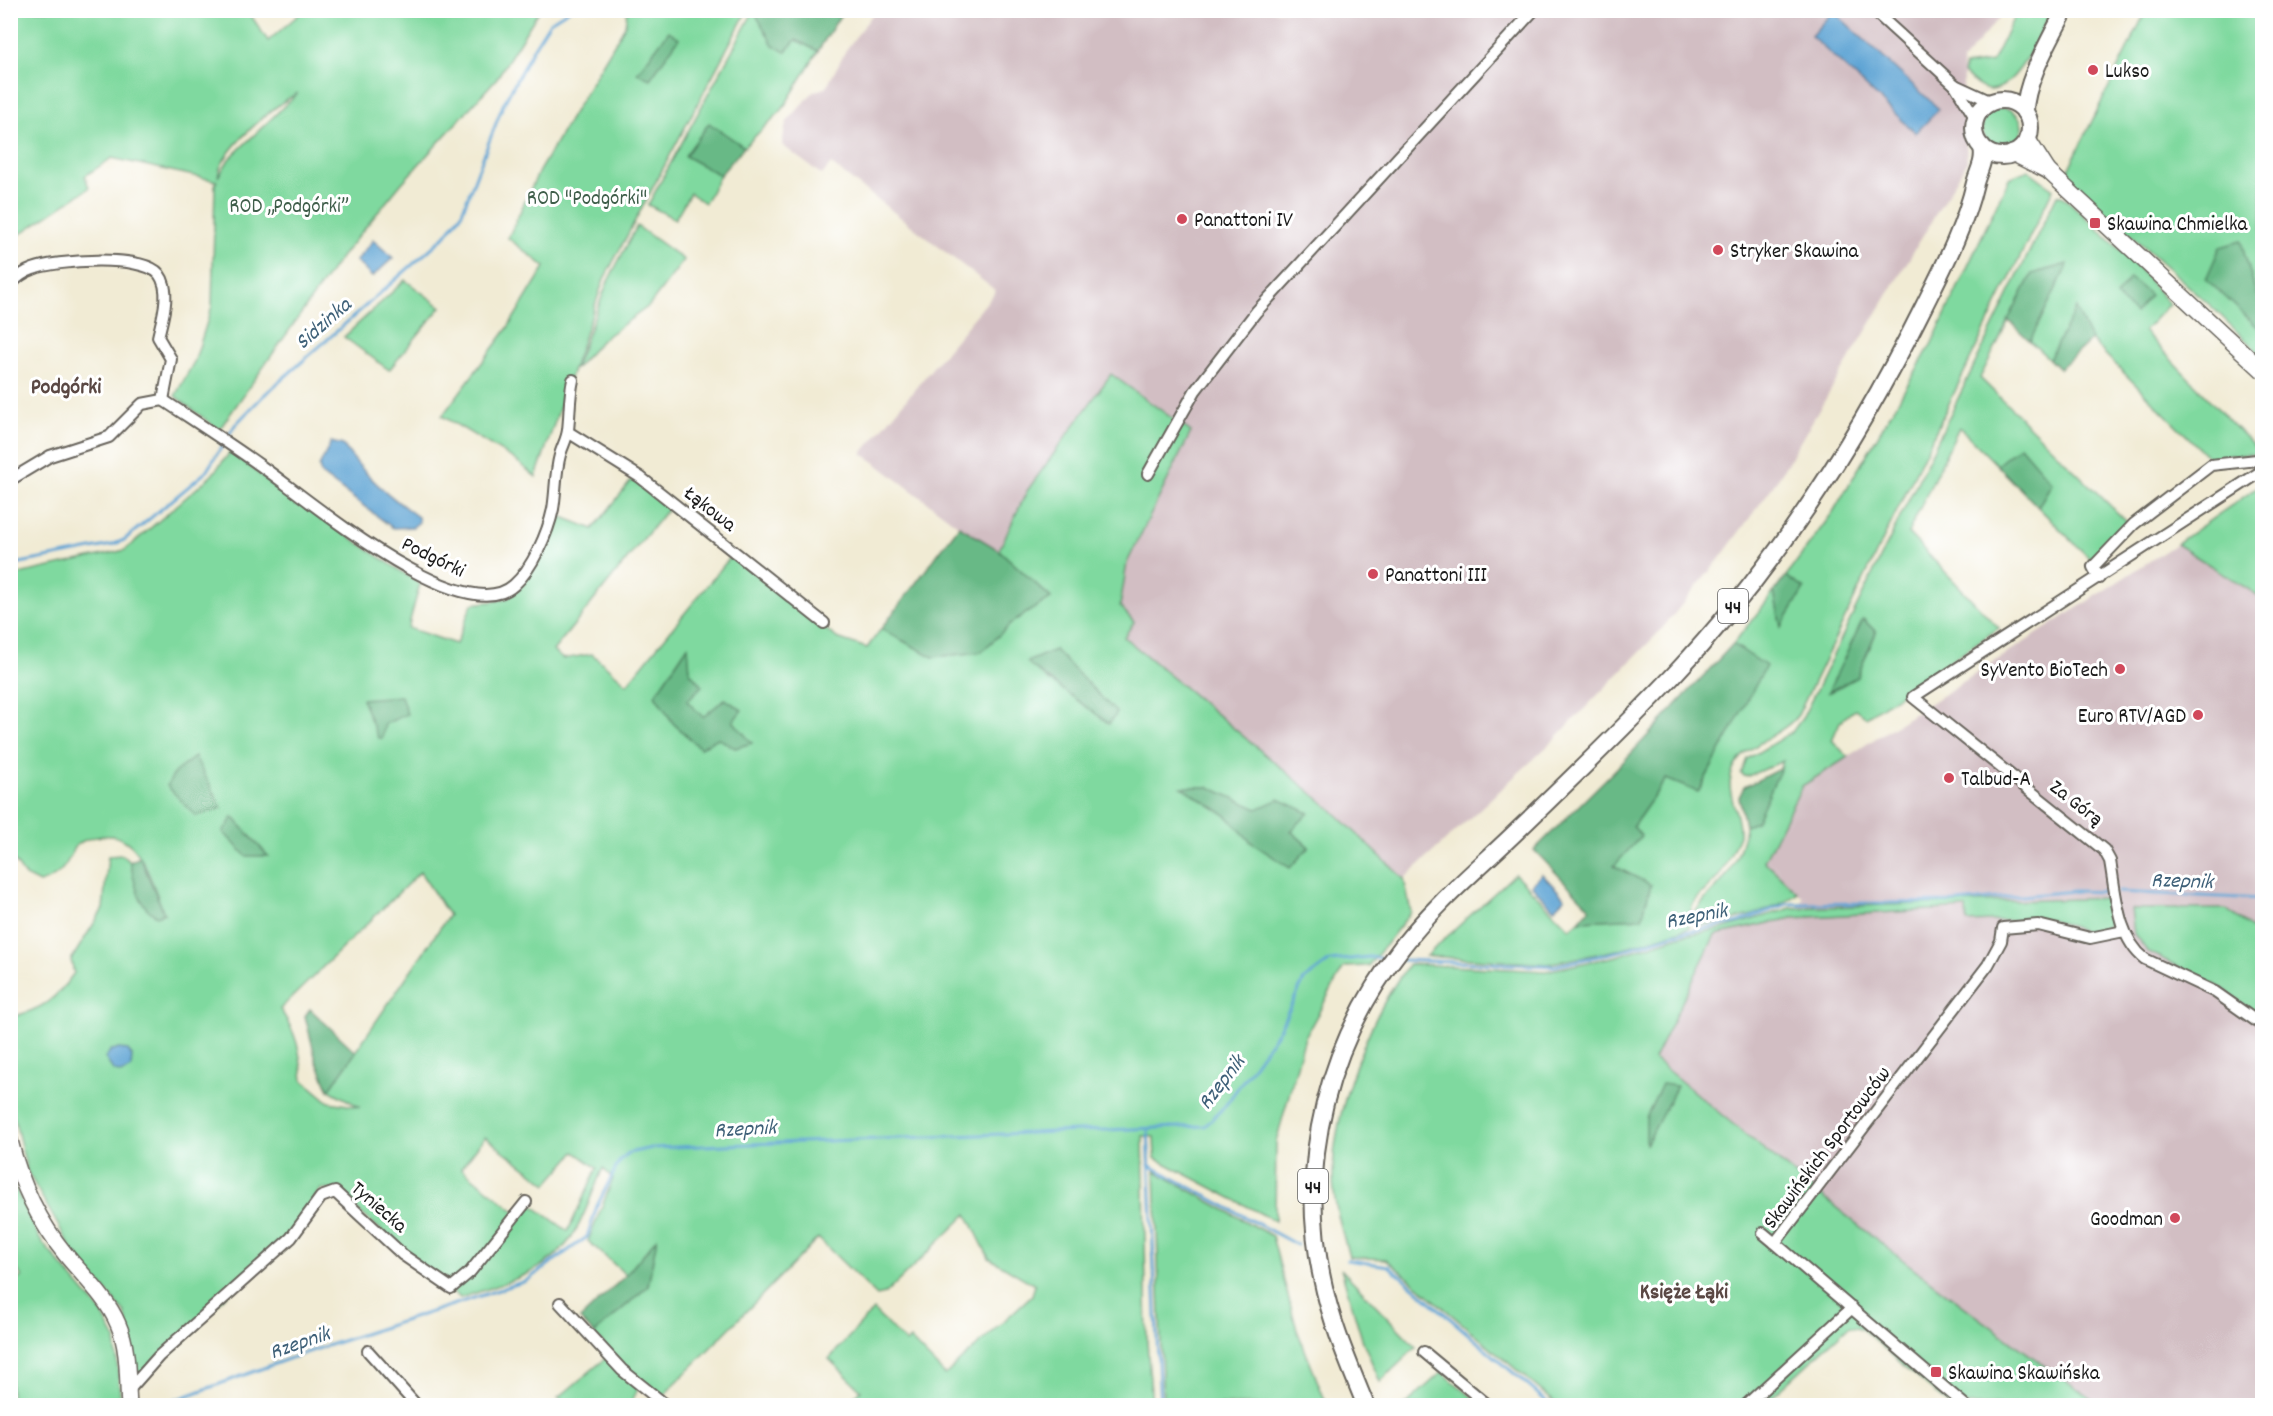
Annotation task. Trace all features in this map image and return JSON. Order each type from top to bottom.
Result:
[{"type":"main road","points":[[2025,113],[2026,101],[2036,67],[2065,10]]},
{"type":"main road","points":[[1976,119],[1982,108],[1998,101],[2036,67]]},
{"type":"main road","points":[[1998,101],[2016,104],[2025,113],[2029,123],[2027,138]]},
{"type":"main road","name":"44","points":[[1366,1406],[1328,1305],[1318,1258],[1313,1192],[1317,1138],[1329,1086],[1352,1025],[1403,946],[1474,872],[1605,747],[1675,674],[1777,549],[1847,444],[1880,389],[1938,278],[1973,199],[1983,161],[1982,147],[1975,134],[1976,119]]},
{"type":"main road","name":"44","points":[[1973,199],[2007,154],[2021,147],[2027,138]]},
{"type":"main road","points":[[1982,147],[1991,153],[2007,154]]},
{"type":"street","points":[[1148,474],[1195,391],[1256,312],[1534,10]]},
{"type":"street","points":[[1873,10],[1955,85],[1976,119]]},
{"type":"street","points":[[1955,85],[1998,101]]},
{"type":"street","points":[[2027,138],[2048,171],[2262,370]]},
{"type":"street","points":[[2007,154],[2048,171]]},
{"type":"street","points":[[10,285],[34,268],[84,261],[139,263],[159,274],[166,295],[158,337],[171,359],[164,400],[142,404],[109,437],[50,456],[10,480]]},
{"type":"street","name":"Podgórki","points":[[164,400],[235,448],[339,524],[408,568],[434,582],[468,594],[493,597],[508,591],[521,577],[544,533],[552,512],[560,456],[568,432],[573,380]]},
{"type":"street","name":"Łąkowa","points":[[568,432],[640,477],[824,623]]},
{"type":"street","points":[[2099,578],[2093,567],[2134,524],[2211,465],[2257,460],[2262,462]]},
{"type":"street","name":"Za Górą","points":[[2262,471],[1913,697],[2096,842],[2110,861],[2124,931],[2135,951],[2145,959],[2215,992],[2262,1024]]},
{"type":"street","name":"Skawińskich Sportowców","points":[[1966,1406],[1775,1243],[1988,964],[2001,941],[2003,928],[2038,925],[2090,938],[2124,931]]},
{"type":"street","name":"Tyniecka","points":[[10,1141],[26,1189],[42,1219],[64,1252],[103,1299],[120,1327],[128,1398]]},
{"type":"street","name":"Tyniecka","points":[[128,1398],[159,1356],[291,1238],[321,1197],[335,1192],[403,1255],[451,1288],[470,1272],[526,1202]]},
{"type":"street","points":[[1763,1233],[1775,1243]]},
{"type":"street","points":[[560,1303],[622,1370],[667,1406]]},
{"type":"street","points":[[1745,1406],[1852,1308]]},
{"type":"street","points":[[368,1351],[417,1406]]},
{"type":"street","points":[[1424,1352],[1489,1406]]},
{"type":"shaded area","points":[[875,11],[2005,11],[1962,61],[1967,162],[1776,482],[1718,561],[1660,631],[1552,742],[1404,879],[1332,810],[1124,637],[1120,606],[1127,563],[1191,432],[1027,491],[999,550],[959,526],[862,453],[996,291],[831,164],[822,175],[782,145],[786,123],[814,91],[826,88],[846,50]]},
{"type":"shaded area","points":[[2176,544],[2262,598],[2262,1405],[2101,1405],[1998,1335],[1822,1198],[1654,1059],[1715,935],[1792,918],[1803,898],[1763,861],[1802,786]]},
{"type":"green space","name":"ROD „Podgórki”","points":[[11,10],[248,11],[268,41],[303,11],[539,11],[497,78],[401,184],[338,261],[219,430],[175,396],[195,360],[212,306],[215,185],[217,181],[112,158],[85,176],[89,188],[11,240]],"holes":[[[298,93],[229,159],[218,177],[228,154],[250,129],[276,107]]]},
{"type":"green space","name":"ROD \"Podgórki\"","points":[[627,11],[754,11],[796,40],[818,51],[782,110],[744,147],[709,124],[685,156],[720,175],[705,203],[690,193],[675,219],[648,205],[753,12],[746,13],[604,279],[536,477],[514,459],[442,416],[507,329],[545,267],[508,238],[539,171],[625,26]]},
{"type":"green space","points":[[754,11],[843,11],[818,51],[796,40],[785,52],[773,45]]},
{"type":"green space","points":[[2017,11],[2052,11],[2035,45],[2010,80],[1990,90],[1975,84],[1963,73],[1965,66],[1992,62]]},
{"type":"green space","points":[[2146,11],[2262,11],[2262,301],[2256,294],[2241,242],[2206,278],[2262,331],[2262,356],[2214,309],[2065,176]]},
{"type":"green space","points":[[669,31],[679,38],[650,79],[637,73]]},
{"type":"green space","points":[[2002,108],[2016,114],[2022,128],[2016,142],[2002,148],[1988,142],[1982,128],[1988,114]]},
{"type":"green space","points":[[709,123],[744,147],[720,175],[685,156]]},
{"type":"green space","points":[[2028,170],[2053,189],[1798,715],[1790,724],[1748,751],[1733,770],[1730,789],[1739,835],[1721,872],[1693,904],[1689,928],[1617,950],[1548,964],[1426,956],[1515,874],[1570,929],[1579,921],[1642,918],[1614,866],[1641,836],[1633,826],[1666,779],[1699,791],[1765,666],[1733,644],[1774,592],[1781,626],[1804,589],[1786,576],[1833,512],[1931,345],[2009,178]]},
{"type":"green space","points":[[2057,195],[2064,197],[2135,264],[2169,304],[2144,331],[2261,454],[2229,455],[2211,460],[2091,340],[2076,309],[2049,359],[2030,341],[2068,264],[2032,274],[1980,378],[2128,523],[2092,561],[2038,507],[2051,483],[2020,446],[1997,465],[1959,427],[1908,533],[1999,628],[1866,717],[1855,709],[1840,722],[1832,740],[1848,757],[1802,786],[1764,861],[1798,893],[1763,912],[1697,926],[1695,913],[1731,868],[1738,854],[1745,826],[1756,822],[1783,761],[1746,777],[1741,774],[1747,759],[1792,732],[1803,717]],"holes":[[[1863,619],[1876,633],[1857,677],[1830,692]]]},
{"type":"green space","points":[[637,226],[684,260],[649,306],[603,339],[574,370],[608,281]]},
{"type":"green space","points":[[2241,241],[2256,294],[2262,301],[2262,331],[2206,279],[2220,247]]},
{"type":"green space","points":[[2068,264],[2030,341],[2008,320],[2032,274]]},
{"type":"green space","points":[[2130,278],[2150,295],[2135,314],[2116,296]]},
{"type":"green space","points":[[405,280],[441,307],[389,370],[344,337]]},
{"type":"green space","points":[[2076,308],[2091,340],[2059,369],[2049,359]]},
{"type":"green space","points":[[1111,374],[1191,432],[1127,563],[1120,606],[1134,622],[1124,637],[1332,810],[1404,879],[1411,912],[1369,966],[1344,967],[1305,1037],[1276,1142],[1275,1221],[1155,1158],[1154,1137],[1143,1136],[1147,1342],[1152,1405],[846,1405],[861,1390],[829,1359],[873,1310],[906,1343],[910,1339],[945,1375],[1032,1295],[1035,1285],[989,1258],[967,1214],[885,1294],[877,1296],[818,1238],[662,1397],[626,1369],[594,1334],[648,1286],[656,1239],[626,1275],[588,1241],[613,1179],[603,1168],[575,1232],[553,1258],[509,1282],[460,1298],[334,1190],[321,1189],[285,1240],[131,1385],[132,1343],[125,1313],[74,1253],[27,1171],[11,1105],[11,1017],[40,1007],[61,990],[74,973],[71,960],[103,909],[108,856],[123,855],[130,862],[141,901],[164,913],[143,862],[127,842],[116,837],[100,836],[82,841],[54,877],[39,883],[25,876],[11,856],[10,576],[125,550],[212,475],[231,451],[275,487],[420,584],[408,628],[456,644],[472,604],[505,599],[521,586],[535,562],[555,514],[593,529],[635,476],[670,506],[553,651],[563,659],[592,654],[627,684],[732,555],[837,638],[867,648],[881,629],[933,657],[981,652],[1015,620],[1051,598],[999,550],[1027,491]],"holes":[[[687,647],[690,672],[701,686],[687,701],[703,717],[725,699],[741,710],[733,721],[751,743],[735,748],[718,738],[700,748],[673,723],[655,695]],[[1028,662],[1116,713],[1109,723],[1074,695],[1049,681]],[[1209,787],[1257,809],[1308,812],[1291,831],[1308,846],[1252,843],[1227,816],[1183,788]],[[234,818],[268,856],[223,832]],[[420,872],[449,915],[329,1090],[360,1107],[329,1102],[303,1080],[297,1043],[280,1009]],[[485,1137],[547,1184],[575,1152],[597,1168],[568,1231],[532,1205],[522,1217],[461,1168]]]},
{"type":"green space","points":[[2020,446],[2052,483],[2038,507],[1997,465]]},
{"type":"green space","points":[[2262,484],[2262,598],[2176,544]]},
{"type":"green space","points":[[959,526],[999,550],[1051,598],[1015,620],[981,652],[933,657],[881,629]]},
{"type":"green space","points":[[1786,576],[1804,589],[1781,627],[1774,592]]},
{"type":"green space","points":[[1863,619],[1876,632],[1857,677],[1828,692]]},
{"type":"green space","points":[[1733,644],[1766,666],[1698,792],[1666,779],[1633,826],[1641,836],[1614,866],[1651,885],[1642,918],[1579,921],[1590,908],[1534,850],[1624,761]]},
{"type":"green space","points":[[688,646],[690,672],[702,686],[687,701],[703,717],[725,699],[742,710],[733,721],[752,743],[735,748],[718,738],[700,748],[673,723],[655,695]]},
{"type":"green space","points":[[1055,650],[1117,713],[1109,724],[1027,662]]},
{"type":"green space","points":[[401,696],[407,714],[385,724],[382,738],[378,738],[362,699]]},
{"type":"green space","points":[[195,757],[222,808],[196,816],[167,786],[175,772]]},
{"type":"green space","points":[[1781,768],[1756,822],[1745,826],[1739,797],[1744,787]]},
{"type":"green space","points":[[1182,787],[1209,787],[1257,809],[1279,799],[1309,813],[1291,831],[1309,847],[1290,868],[1252,843],[1227,816]]},
{"type":"green space","points":[[233,817],[268,856],[246,856],[223,832]]},
{"type":"green space","points":[[140,857],[164,913],[157,916],[145,906],[135,885],[130,862]]},
{"type":"green space","points":[[2109,898],[2117,917],[2102,931],[2085,931],[2050,919],[1967,922],[1966,908],[1792,918],[1715,935],[1654,1059],[1874,1237],[1986,1323],[2101,1405],[1949,1405],[1861,1328],[1849,1326],[1763,1405],[1558,1405],[1386,1259],[1349,1257],[1338,1217],[1333,1186],[1339,1123],[1346,1094],[1367,1037],[1394,985],[1409,964],[1546,971],[1617,956],[1679,936],[1721,929],[1791,908]]},
{"type":"green space","points":[[2131,909],[2226,909],[2262,937],[2262,1018],[2223,989],[2147,951],[2134,934]]},
{"type":"green space","points":[[310,1009],[356,1052],[329,1090],[316,1060],[305,1016]]},
{"type":"green space","points":[[1662,1084],[1677,1086],[1646,1145],[1646,1118]]},
{"type":"green space","points":[[1155,1171],[1272,1236],[1297,1330],[1327,1405],[1163,1405]]},
{"type":"green space","points":[[10,1177],[41,1241],[101,1312],[115,1338],[121,1405],[11,1405],[11,1282],[22,1277],[11,1260]]},
{"type":"green space","points":[[657,1238],[648,1286],[594,1334],[580,1319],[626,1275]]},
{"type":"green space","points":[[1341,1269],[1416,1347],[1380,1382],[1362,1339]]},
{"type":"green space","points":[[606,1358],[639,1387],[630,1405],[571,1405],[558,1398]]},
{"type":"green space","points":[[1442,1372],[1483,1406],[1404,1406]]},
{"type":"water","points":[[1833,11],[1939,109],[1916,133],[1811,36]]},
{"type":"water","points":[[373,240],[393,258],[372,277],[356,261]]},
{"type":"water","points":[[331,442],[343,445],[368,475],[418,517],[419,522],[413,527],[393,528],[321,474],[319,467]]},
{"type":"water","points":[[1542,874],[1565,898],[1554,909],[1531,885]]},
{"type":"water","points":[[111,1050],[128,1050],[132,1056],[131,1068],[121,1073],[113,1070],[105,1058]]},
{"type":"waterway","name":"Sidzinka","points":[[10,565],[112,545],[124,540],[206,472],[235,425],[263,396],[445,236],[461,215],[503,105],[534,47],[550,22],[569,10]]},
{"type":"waterway","name":"Rzepnik","points":[[1401,960],[1554,966],[1621,951],[1675,934],[1739,922],[1787,904],[1957,902],[2074,891],[2111,892]]},
{"type":"waterway","name":"Rzepnik","points":[[2118,892],[2262,899]]},
{"type":"waterway","name":"Rzepnik","points":[[159,1406],[302,1354],[526,1281],[587,1237],[597,1206],[619,1162],[628,1153],[652,1148],[1205,1126],[1225,1106],[1279,1030],[1304,980],[1330,961],[1369,957],[1385,959]]},
{"type":"waterway","points":[[1148,1129],[1160,1406]]},
{"type":"waterway","points":[[1149,1165],[1297,1245]]},
{"type":"waterway","points":[[1347,1260],[1389,1266],[1552,1406]]},
{"type":"place","name":"Lukso","points":[[2093,70]]},
{"type":"place","name":"Panattoni IV","points":[[1182,219]]},
{"type":"place","name":"Skawina Chmielka","points":[[2095,223]]},
{"type":"place","name":"Stryker Skawina","points":[[1718,250]]},
{"type":"place","name":"Panattoni III","points":[[1373,574]]},
{"type":"place","name":"SyVento BioTech","points":[[2120,669]]},
{"type":"place","name":"Euro RTV/AGD","points":[[2198,715]]},
{"type":"place","name":"Talbud-A","points":[[1949,778]]},
{"type":"place","name":"Goodman","points":[[2175,1218]]},
{"type":"place","name":"Skawina Skawińska","points":[[1936,1372]]},
{"type":"district","name":"Podgórki","points":[[66,385]]},
{"type":"district","name":"Księże Łąki","points":[[1684,1290]]}]
